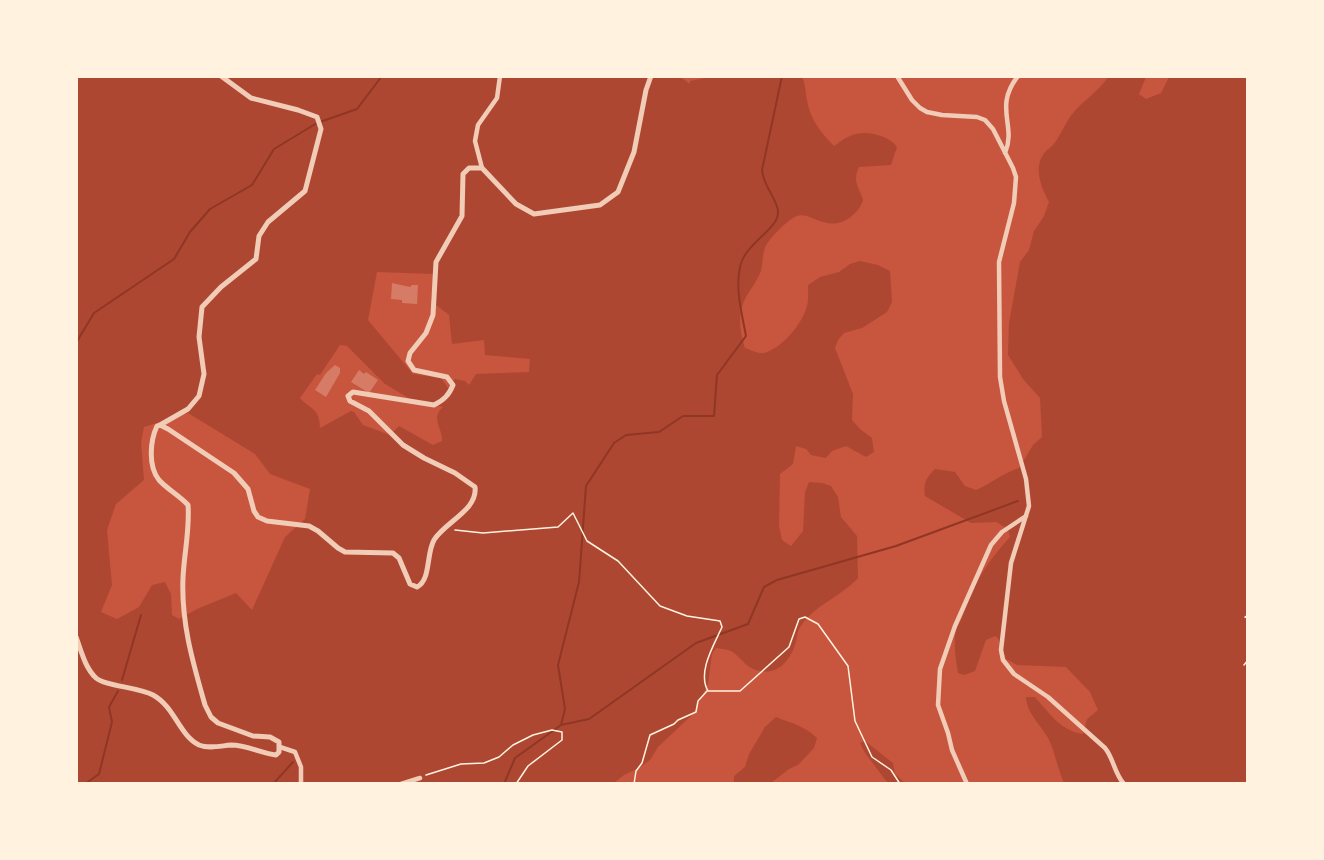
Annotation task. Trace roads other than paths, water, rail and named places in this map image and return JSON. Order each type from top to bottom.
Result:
[{"type":"street","points":[[76,637],[90,672],[98,680],[154,695],[168,706],[184,731],[199,745],[240,746],[276,755],[280,749],[279,742],[274,739],[253,736],[218,723],[211,717],[205,705],[184,625],[183,579],[188,504],[159,480],[153,465],[152,436],[157,426],[188,409],[199,396],[204,374],[199,337],[202,307],[221,287],[256,259],[259,236],[268,222],[304,191],[320,127],[317,118],[298,110],[251,98],[221,76]]},
{"type":"street","points":[[500,76],[497,98],[478,125],[475,141],[482,168],[516,204],[534,214],[600,205],[618,192],[634,152],[646,90],[651,76]]},
{"type":"street","points":[[897,76],[912,100],[927,112],[985,120],[993,129],[1013,168],[1016,184],[1014,203],[999,262],[1000,377],[1028,493],[1026,516],[1011,563],[1001,643],[1003,660],[1014,674],[1048,697],[1105,748],[1116,774],[1124,783]]},
{"type":"street","points":[[1005,153],[1009,144],[1005,110],[1006,95],[1018,76]]},
{"type":"street","points":[[160,425],[234,473],[248,489],[258,517],[267,521],[309,526],[345,552],[393,553],[399,558],[407,579],[413,587],[422,585],[434,540],[475,497],[475,487],[455,473],[403,445],[369,411],[350,401],[348,396],[353,393],[434,405],[443,401],[450,393],[453,385],[447,377],[414,370],[408,361],[410,353],[426,333],[433,315],[436,262],[462,216],[463,174],[469,168],[482,168]]},
{"type":"street","points":[[967,783],[952,750],[938,705],[940,669],[954,626],[991,545],[1002,532],[1026,516]]},
{"type":"street","points":[[280,749],[295,752],[301,767],[301,783]]},
{"type":"street","points":[[401,783],[420,778]]},
{"type":"waterway","points":[[76,343],[94,313],[174,259],[190,232],[210,209],[252,185],[274,149],[317,123],[357,109],[382,76]]},
{"type":"waterway","points":[[504,784],[515,758],[561,725],[565,709],[558,665],[579,582],[586,486],[614,443],[626,435],[659,432],[683,416],[714,416],[717,375],[746,336],[738,284],[740,267],[748,251],[777,218],[776,203],[765,182],[762,170],[782,76]]},
{"type":"waterway","points":[[561,725],[589,719],[696,643],[748,624],[764,587],[777,580],[896,546],[1018,501]]},
{"type":"waterway","points":[[122,680],[141,615]]},
{"type":"waterway","points":[[85,784],[99,774],[112,722],[109,707],[118,691]]},
{"type":"waterway","points":[[273,784],[293,762]]}]
